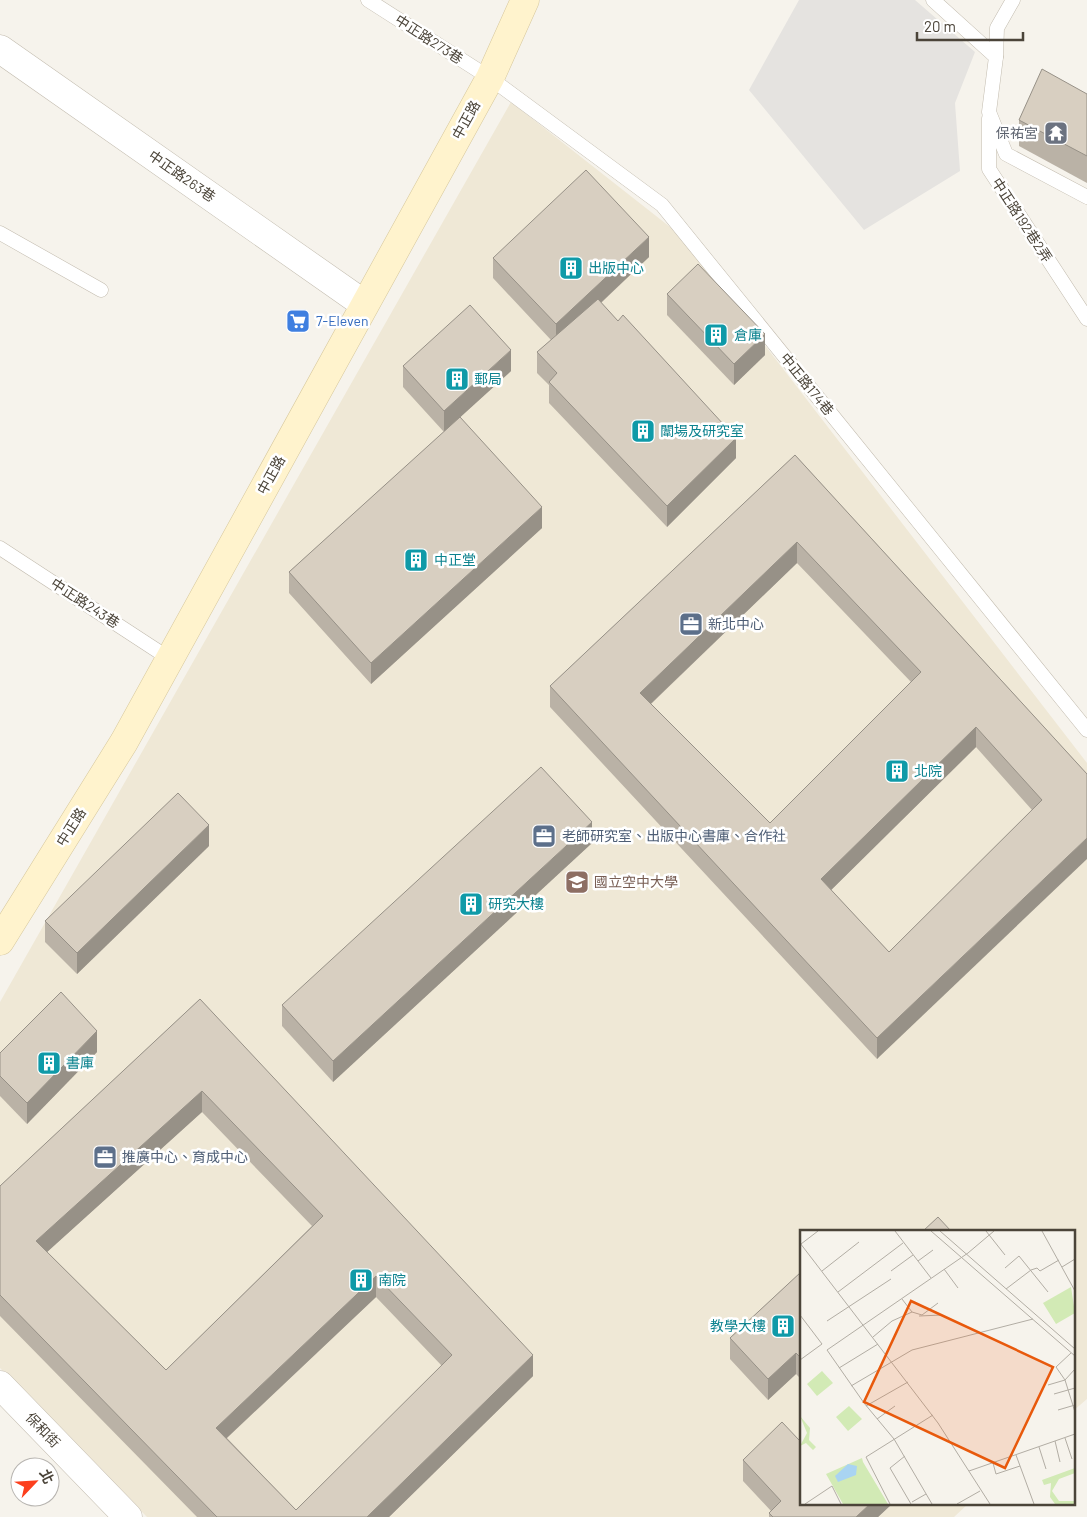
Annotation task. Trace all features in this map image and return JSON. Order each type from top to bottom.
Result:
[{"type":"street","name":"中正路","points":[[0,941],[124,742],[490,78],[525,0]]},
{"type":"street","name":"中正路263巷","points":[[0,49],[364,304]]},
{"type":"street","name":"保和街","points":[[0,1385],[128,1517]]},
{"type":"lane","name":"中正路273巷","points":[[368,0],[490,78]]},
{"type":"lane","points":[[933,0],[996,56]]},
{"type":"lane","name":"中正路192巷2弄","points":[[1013,0],[996,28],[996,56],[989,112],[989,169],[1087,319]]},
{"type":"lane","name":"中正路174巷","points":[[490,78],[662,204],[1087,730]]},
{"type":"lane","points":[[989,112],[1006,154],[1087,197]]},
{"type":"lane","points":[[0,233],[101,290]]},
{"type":"lane","name":"中正路243巷","points":[[0,548],[170,659]]},
{"type":"shaded area","points":[[799,0],[915,0],[975,52],[955,103],[960,171],[864,230],[749,90]]},
{"type":"shaded area","name":"國立空中大學","points":[[511,102],[679,234],[1087,763],[1087,1399],[1074,1410],[1074,1230],[800,1230],[800,1504],[968,1504],[954,1517],[147,1517],[0,1368],[0,1002]]},
{"type":"building","points":[[1042,69],[1087,94],[1087,156],[1019,120]]},
{"type":"building","name":"出版中心","points":[[586,170],[649,237],[556,324],[493,258]]},
{"type":"building","points":[[698,264],[765,334],[734,364],[667,294]]},
{"type":"building","name":"闈場及研究室","points":[[598,299],[618,321],[623,315],[736,438],[667,506],[549,382],[557,373],[537,352]]},
{"type":"building","name":"郵局","points":[[470,305],[511,350],[444,411],[403,366]]},
{"type":"building","name":"中正堂","points":[[460,417],[542,507],[371,663],[289,572]]},
{"type":"building","name":"北院","points":[[795,455],[1087,774],[1087,838],[877,1038],[550,686]],"holes":[[[797,542],[921,672],[770,823],[640,693]],[[976,727],[1042,800],[889,952],[821,879]]]},
{"type":"building","name":"研究大樓","points":[[541,767],[592,822],[333,1061],[282,1005]]},
{"type":"building","points":[[178,793],[209,825],[77,953],[45,921]]},
{"type":"building","name":"書庫","points":[[61,992],[97,1031],[27,1103],[0,1076],[0,1053]]},
{"type":"building","name":"南院","points":[[200,999],[533,1355],[367,1517],[217,1517],[0,1295],[0,1186]],"holes":[[[202,1091],[323,1216],[166,1370],[36,1241]],[[376,1276],[452,1355],[296,1510],[216,1428]]]},
{"type":"building","points":[[938,1217],[950,1230],[924,1230]]},
{"type":"building","name":"教學大樓","points":[[800,1273],[800,1357],[796,1353],[768,1379],[730,1338]]},
{"type":"building","points":[[782,1422],[800,1439],[800,1504],[870,1504],[856,1517],[773,1517],[769,1513],[781,1501],[743,1460]]},
{"type":"place","name":"保祐宮","points":[[1056,133]]},
{"type":"place","name":"出版中心","points":[[571,268]]},
{"type":"place","name":"7-Eleven","points":[[298,321]]},
{"type":"place","name":"倉庫","points":[[716,335]]},
{"type":"place","name":"郵局","points":[[457,379]]},
{"type":"place","name":"闈場及研究室","points":[[643,431]]},
{"type":"place","name":"中正堂","points":[[416,560]]},
{"type":"place","name":"新北中心","points":[[691,624]]},
{"type":"place","name":"北院","points":[[897,771]]},
{"type":"place","name":"老師研究室、出版中心書庫、合作社","points":[[544,836]]},
{"type":"place","name":"國立空中大學","points":[[577,882]]},
{"type":"place","name":"研究大樓","points":[[471,904]]},
{"type":"place","name":"書庫","points":[[49,1063]]},
{"type":"place","name":"推廣中心、育成中心","points":[[105,1157]]},
{"type":"place","name":"南院","points":[[361,1280]]},
{"type":"place","name":"教學大樓","points":[[783,1326]]}]
